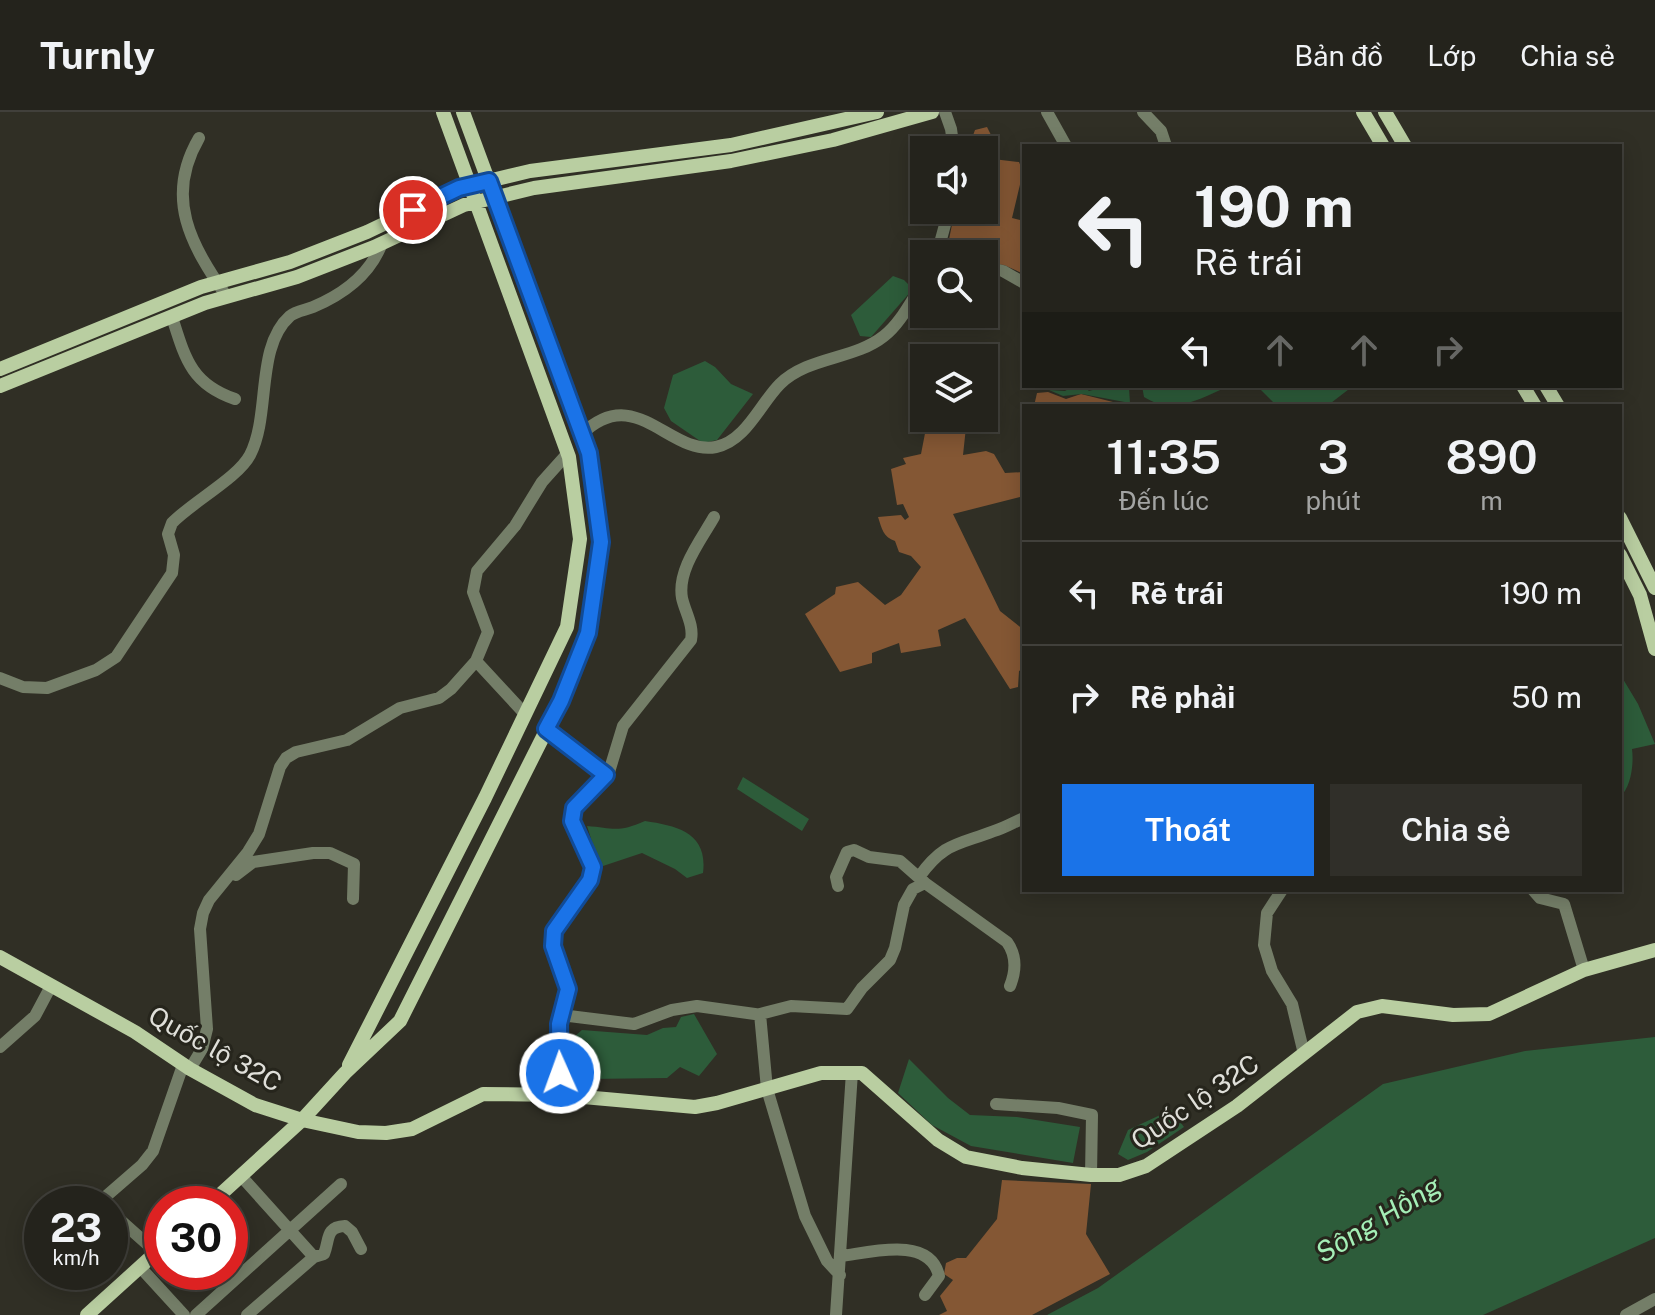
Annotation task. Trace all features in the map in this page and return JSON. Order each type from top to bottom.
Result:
[{"type":"main road","points":[[345,1073],[485,798],[567,627],[580,539],[568,453],[443,112]]},
{"type":"main road","points":[[0,369],[201,287],[290,262],[470,186],[530,171],[731,145],[877,112]]},
{"type":"main road","points":[[0,386],[172,317],[297,277],[382,243],[464,205],[534,188],[731,161],[833,140],[932,112]]},
{"type":"main road","points":[[1363,112],[1382,144]]},
{"type":"main road","points":[[1385,112],[1404,144]]},
{"type":"main road","points":[[230,1186],[302,1120],[345,1073],[400,1021],[561,701],[588,633],[601,542],[589,453],[464,113]]},
{"type":"main road","points":[[1622,522],[1655,588]]},
{"type":"main road","points":[[1622,559],[1640,595],[1655,649]]},
{"type":"main road","name":"Quốc lộ 32C","points":[[0,957],[135,1032],[187,1067],[255,1105],[302,1120],[358,1132],[400,1132],[424,1124],[477,1096],[561,1095],[695,1107],[821,1073],[852,1072],[862,1073],[938,1140],[966,1157],[1022,1168],[1119,1175],[1146,1166],[1263,1088],[1362,1010],[1382,1006],[1453,1015],[1489,1014],[1584,970],[1655,950]]},
{"type":"main road","points":[[87,1315],[144,1263]]},
{"type":"street","points":[[945,112],[952,136]]},
{"type":"street","points":[[1047,112],[1065,144]]},
{"type":"street","points":[[1143,112],[1161,131],[1165,144]]},
{"type":"street","points":[[199,138],[188,157],[182,177],[184,219],[200,256],[227,297]]},
{"type":"street","points":[[0,678],[23,687],[47,688],[96,670],[123,650],[172,573],[174,555],[168,534],[172,523],[242,466],[252,452],[265,395],[270,353],[280,331],[291,314],[311,308],[361,278],[377,257],[382,243]]},
{"type":"street","points":[[998,270],[1022,282]]},
{"type":"street","points":[[582,434],[601,421],[631,416],[696,447],[725,445],[740,434],[771,394],[796,372],[873,343],[888,333],[910,302]]},
{"type":"street","points":[[172,317],[190,367],[202,382],[235,399]]},
{"type":"street","points":[[118,1186],[153,1151],[187,1067],[202,1049],[207,1029],[201,921],[206,905],[259,834],[280,767],[286,758],[296,752],[347,740],[400,708],[439,698],[451,689],[476,661],[488,632],[473,592],[474,577],[515,526],[542,482],[568,453]]},
{"type":"street","points":[[561,1095],[561,1015],[568,989],[553,946],[554,931],[590,880],[593,867],[572,821],[572,814],[612,765],[623,726],[691,640],[692,628],[682,598],[682,581],[694,551],[714,517]]},
{"type":"street","points":[[476,661],[525,714]]},
{"type":"street","points":[[546,729],[606,775]]},
{"type":"street","points":[[925,883],[919,877],[937,855],[955,843],[993,832],[1022,819]]},
{"type":"street","points":[[854,850],[857,835]]},
{"type":"street","points":[[838,886],[836,877],[847,852],[854,850],[869,857],[900,861],[925,883],[1007,942],[1013,950],[1015,962],[1010,986]]},
{"type":"street","points":[[224,882],[253,862],[330,853],[355,867],[353,899]]},
{"type":"street","points":[[561,1015],[634,1024],[672,1010],[697,1006],[762,1015],[791,1006],[847,1009],[862,988],[890,960],[904,905],[913,889],[925,883]]},
{"type":"street","points":[[1281,892],[1267,913],[1264,945],[1272,971],[1292,1004],[1304,1054]]},
{"type":"street","points":[[1535,892],[1540,898],[1564,904],[1584,970]]},
{"type":"street","points":[[0,1047],[35,1016],[51,986]]},
{"type":"street","points":[[762,1015],[761,1036],[767,1089],[805,1216],[827,1261],[840,1275]]},
{"type":"street","points":[[836,1315],[852,1072]]},
{"type":"street","points":[[996,1104],[1058,1108],[1092,1115],[1091,1175]]},
{"type":"street","points":[[241,1176],[314,1257]]},
{"type":"street","points":[[196,1315],[341,1184]]},
{"type":"street","points":[[128,1225],[144,1238]]},
{"type":"street","points":[[247,1315],[314,1257],[324,1254],[328,1233],[335,1226],[345,1226],[352,1232],[361,1249]]},
{"type":"street","points":[[842,1256],[872,1250],[923,1254],[936,1264],[939,1276],[925,1295]]},
{"type":"street","points":[[140,1267],[184,1315]]},
{"type":"street","points":[[1626,1315],[1655,1299]]},
{"type":"shaded area","points":[[987,127],[992,136],[973,136],[975,130]]},
{"type":"shaded area","points":[[998,160],[1019,162],[1022,176],[1012,218],[1022,220],[1022,273],[998,264],[998,240],[949,240],[952,224],[998,224]]},
{"type":"shaded area","points":[[1048,392],[1066,399],[1081,394],[1121,404],[1034,404],[1037,393]]},
{"type":"shaded area","points":[[925,432],[965,432],[963,455],[986,451],[994,454],[1005,473],[1022,472],[1022,497],[953,514],[1000,611],[1022,628],[1022,669],[1019,671],[1018,687],[1010,689],[965,618],[938,630],[941,646],[901,653],[899,643],[872,653],[872,663],[840,672],[805,614],[835,594],[836,587],[858,582],[885,605],[901,595],[921,567],[911,556],[899,552],[895,541],[884,532],[878,517],[901,515],[905,520],[909,517],[903,504],[897,505],[891,469],[906,464],[903,458],[921,454]]},
{"type":"shaded area","points":[[1002,1180],[1091,1184],[1086,1234],[1110,1274],[1032,1315],[939,1315],[947,1311],[940,1296],[953,1280],[944,1274],[946,1263],[966,1258],[997,1219]]},
{"type":"water","points":[[893,276],[910,286],[910,292],[871,337],[860,336],[851,315]]},
{"type":"water","points":[[705,361],[731,384],[753,394],[717,440],[703,443],[671,421],[664,408],[673,375]]},
{"type":"water","points":[[1070,388],[1085,388],[1089,391],[1129,388],[1130,403],[1082,394],[1063,396],[1049,390],[1065,391]]},
{"type":"water","points":[[1142,388],[1225,388],[1182,404],[1162,404],[1144,397]]},
{"type":"water","points":[[1259,388],[1350,388],[1330,404],[1274,403]]},
{"type":"water","points":[[1622,677],[1638,704],[1655,744],[1632,749],[1633,761],[1627,787],[1622,794]]},
{"type":"water","points":[[743,777],[809,819],[802,831],[737,789]]},
{"type":"water","points":[[645,821],[679,829],[696,840],[701,849],[703,873],[687,878],[642,853],[600,867],[587,826],[622,828]]},
{"type":"water","points":[[694,1014],[717,1054],[699,1076],[680,1067],[667,1078],[587,1079],[576,1050],[575,1036],[582,1030],[647,1035],[663,1028],[676,1027],[681,1017]]},
{"type":"water","name":"Sông Hồng","points":[[1655,1037],[1655,1238],[1483,1315],[1047,1315],[1098,1288],[1383,1084],[1525,1051]]},
{"type":"water","points":[[909,1059],[970,1115],[1017,1117],[1080,1127],[1073,1163],[971,1146],[932,1125],[898,1093]]},
{"type":"water","points":[[1171,1110],[1184,1127],[1147,1152],[1128,1160],[1118,1154],[1128,1130]]},
{"type":"route","points":[[413,210],[459,188],[489,181],[589,453],[601,542],[588,633],[561,701],[546,729],[606,775],[574,808],[572,814],[572,821],[593,863],[593,871],[554,931],[553,946],[568,989],[559,1024],[560,1073]]}]
